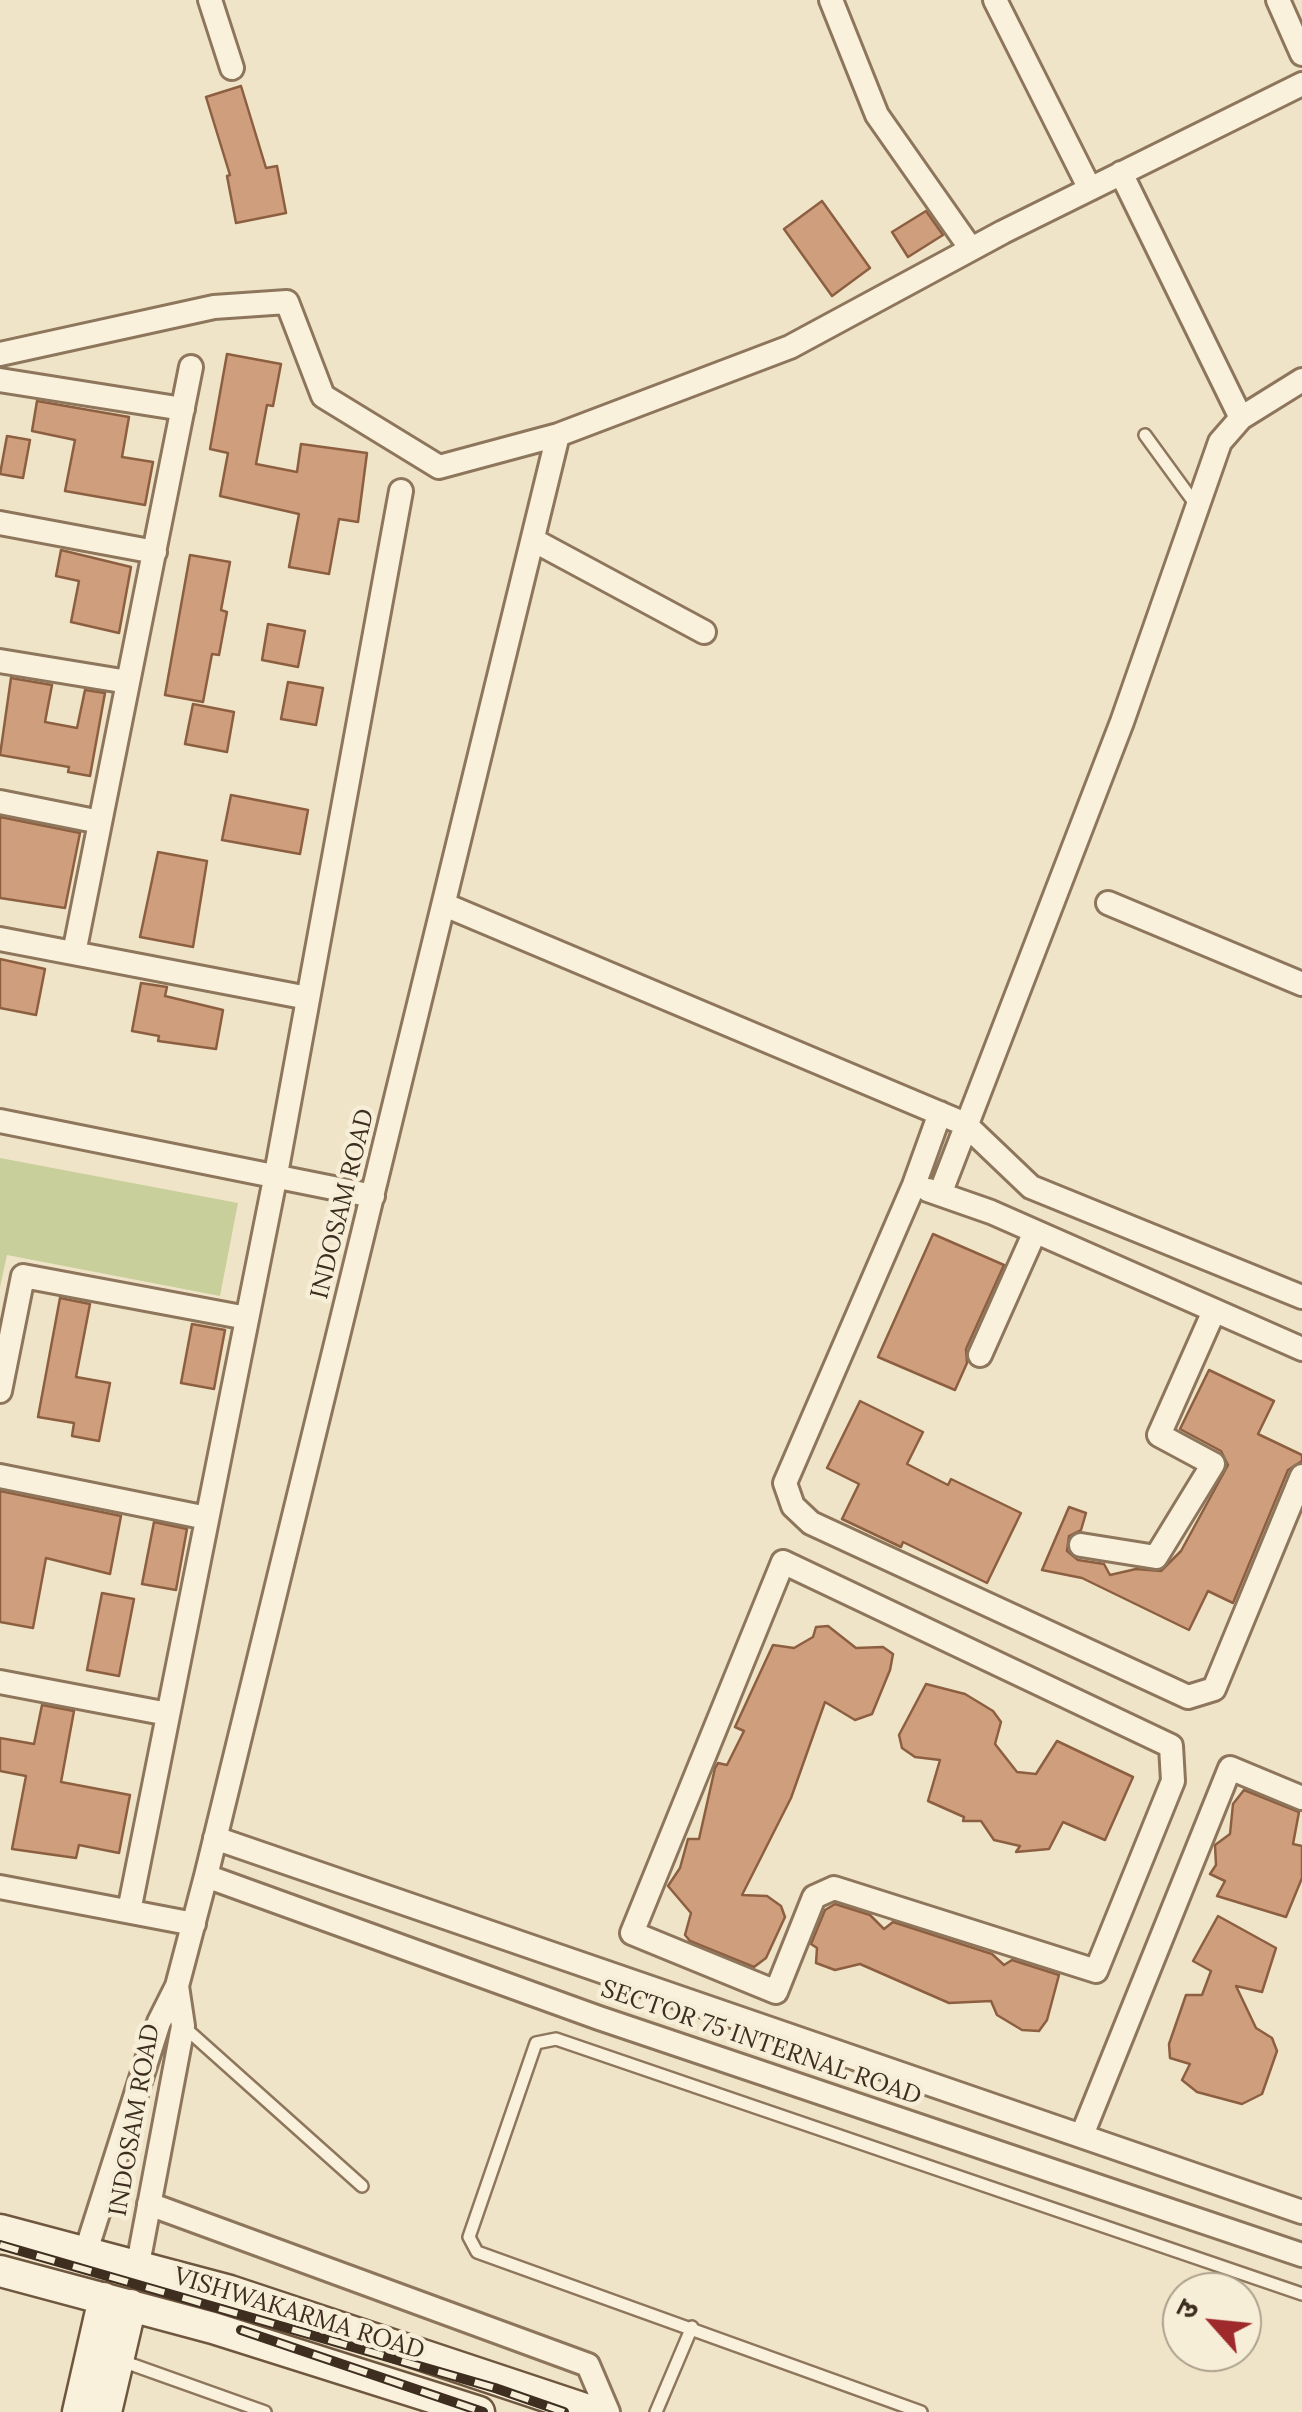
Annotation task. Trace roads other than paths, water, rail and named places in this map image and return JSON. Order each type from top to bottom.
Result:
[{"type":"main road","name":"VISHWAKARMA ROAD","points":[[0,2230],[138,2264],[413,2348],[594,2412]]},
{"type":"main road","name":"VISHWAKARMA ROAD","points":[[0,2271],[396,2383],[479,2412]]},
{"type":"main road","points":[[106,2412],[118,2360],[117,2302]]},
{"type":"main road","points":[[78,2412],[117,2302]]},
{"type":"street","points":[[210,0],[232,68]]},
{"type":"street","points":[[830,0],[877,115],[971,249]]},
{"type":"street","points":[[996,0],[1090,189]]},
{"type":"street","points":[[1278,0],[1302,54]]},
{"type":"street","points":[[0,354],[214,307],[287,302],[324,396],[439,467],[558,435],[790,347],[971,249],[1302,84]]},
{"type":"street","points":[[1121,174],[1240,418]]},
{"type":"street","points":[[74,953],[192,367]]},
{"type":"street","points":[[0,380],[184,409]]},
{"type":"street","points":[[940,1194],[1122,722],[1220,442],[1240,418],[1302,380]]},
{"type":"street","name":"INDOSAM ROAD","points":[[86,2251],[159,2022],[177,1986],[194,1924],[558,435]]},
{"type":"street","points":[[129,1911],[276,1174],[401,491]]},
{"type":"street","points":[[0,523],[155,552]]},
{"type":"street","points":[[533,540],[704,632]]},
{"type":"street","points":[[0,661],[128,682]]},
{"type":"street","points":[[0,802],[100,822]]},
{"type":"street","points":[[1108,903],[1302,984]]},
{"type":"street","points":[[445,904],[966,1124],[1031,1188],[1302,1298]]},
{"type":"street","points":[[0,939],[308,998]]},
{"type":"street","points":[[940,1113],[914,1185],[785,1482],[793,1506],[811,1522],[1188,1697],[1214,1689],[1302,1476]]},
{"type":"street","points":[[0,1121],[373,1196]]},
{"type":"street","points":[[914,1185],[1302,1349]]},
{"type":"street","points":[[980,1355],[1034,1234]]},
{"type":"street","points":[[0,1391],[22,1276],[247,1318]]},
{"type":"street","points":[[1081,1546],[1156,1557],[1213,1464],[1159,1435],[1214,1311]]},
{"type":"street","points":[[0,1476],[207,1518]]},
{"type":"street","points":[[764,2028],[814,1898],[834,1888],[855,1891],[1096,1971],[1173,1781],[1171,1746],[783,1562],[632,1933],[776,1992]]},
{"type":"street","points":[[0,1682],[168,1714]]},
{"type":"street","points":[[1082,2135],[1230,1768],[1302,1798]]},
{"type":"street","name":"SECTOR 75 INTERNAL ROAD","points":[[215,1838],[1302,2212]]},
{"type":"street","name":"SECTOR 75 INTERNAL ROAD","points":[[206,1876],[599,2018],[1302,2255]]},
{"type":"street","points":[[0,1886],[194,1924]]},
{"type":"street","name":"INDOSAM ROAD","points":[[138,2264],[183,2026],[177,1986]]},
{"type":"street","points":[[148,2204],[588,2365],[608,2412]]},
{"type":"lane","points":[[1145,434],[1196,505]]},
{"type":"lane","points":[[183,2026],[362,2186]]},
{"type":"lane","points":[[922,2412],[482,2257],[469,2237],[536,2042],[556,2039],[1302,2294]]},
{"type":"lane","points":[[656,2412],[692,2328]]},
{"type":"lane","points":[[118,2360],[265,2412]]},
{"type":"railway","points":[[0,2245],[495,2388],[564,2412]]},
{"type":"railway","points":[[241,2330],[483,2412]]}]
